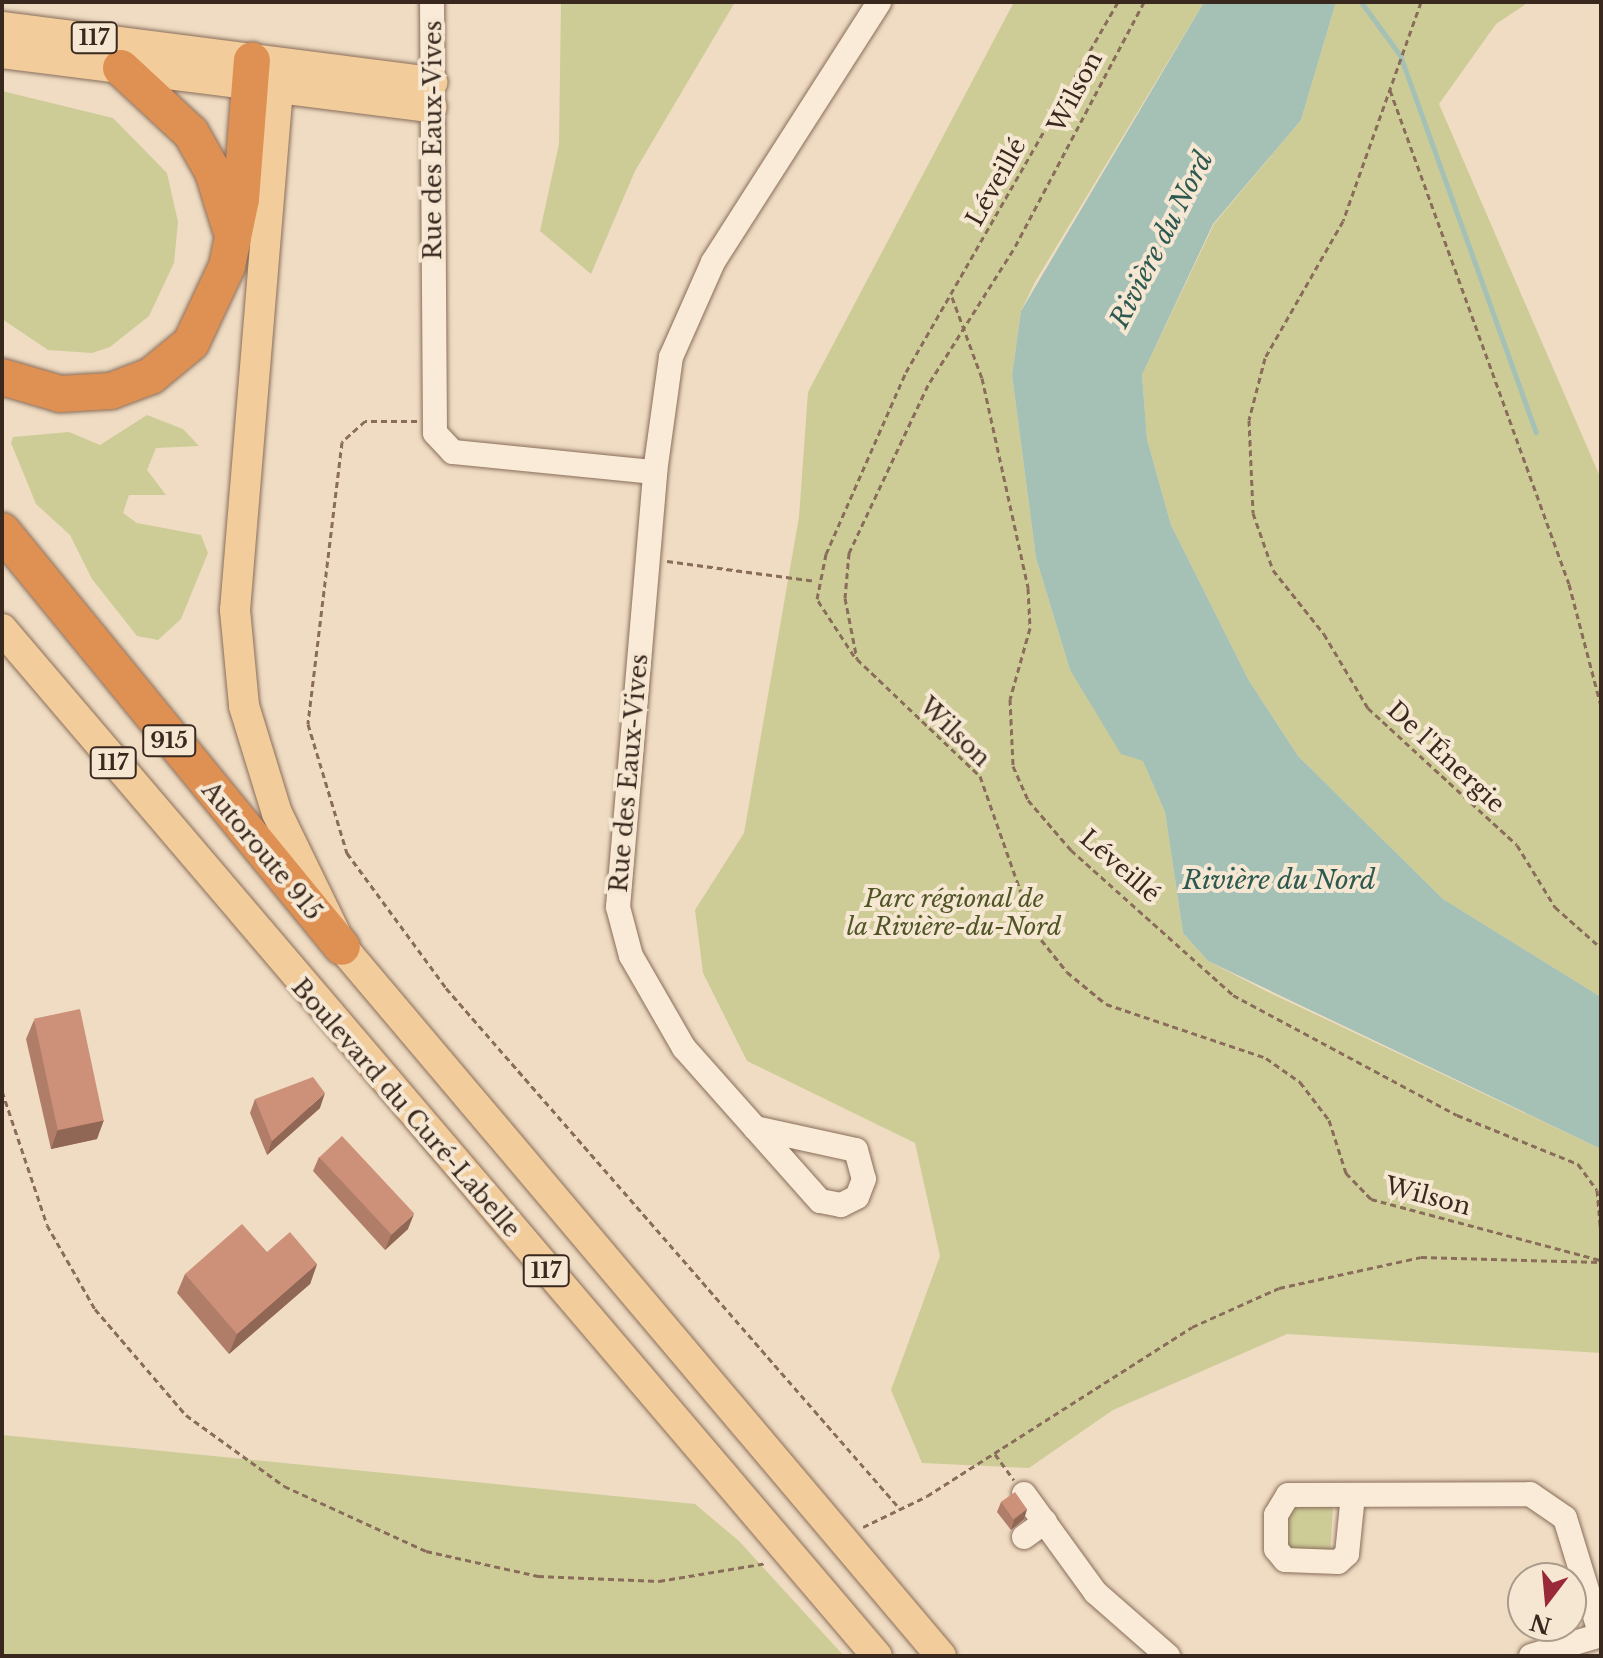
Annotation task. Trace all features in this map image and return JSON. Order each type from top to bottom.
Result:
[{"type":"highway","points":[[121,68],[200,147],[232,233]]},
{"type":"highway","points":[[2,377],[78,395],[151,376],[204,324],[232,233],[264,75]]},
{"type":"highway","name":"Autoroute 915","points":[[2,531],[342,947]]},
{"type":"main road","name":"117","points":[[2,27],[264,75],[432,95]]},
{"type":"main road","points":[[2,53],[121,68],[264,75],[237,548],[238,659],[264,780],[342,947]]},
{"type":"main road","name":"Boulevard du Curé-Labelle","points":[[2,629],[877,1656]]},
{"type":"main road","name":"117","points":[[342,947],[941,1656]]},
{"type":"street","name":"Rue des Eaux-Vives","points":[[432,2],[435,421]]},
{"type":"street","name":"Rue des Eaux-Vives","points":[[755,1128],[650,998],[618,907],[655,472],[671,357],[713,262],[879,2]]},
{"type":"street","points":[[435,421],[435,433],[453,452],[655,472]]},
{"type":"street","points":[[1021,1490],[1114,1612],[1168,1656]]},
{"type":"street","points":[[1353,1495],[1530,1494],[1550,1501],[1565,1518],[1601,1636],[1531,1656]]},
{"type":"street","points":[[1024,1537],[1045,1522]]},
{"type":"path","name":"Léveillé","points":[[816,582],[906,372],[952,297],[1118,2]]},
{"type":"path","name":"Wilson","points":[[1144,2],[965,325],[928,385],[849,553],[845,598],[857,659],[980,776],[1035,932],[1067,972],[1106,1004],[1266,1058],[1300,1082],[1329,1120],[1346,1173],[1371,1199],[1601,1261]]},
{"type":"path","name":"De l'Énergie","points":[[1421,2],[1343,221],[1265,358],[1249,420],[1253,513],[1273,570],[1324,634],[1368,708],[1517,845],[1555,907],[1601,948]]},
{"type":"path","points":[[1389,87],[1569,584],[1601,706]]},
{"type":"path","name":"Léveillé","points":[[952,297],[965,325],[1028,588],[1030,628],[1010,699],[1013,766],[1028,800],[1071,850],[1233,995],[1457,1115],[1578,1164],[1597,1190],[1601,1235]]},
{"type":"path","points":[[435,421],[365,421],[342,442],[308,724],[347,853],[446,988],[901,1510]]},
{"type":"path","points":[[647,558],[816,582],[822,613],[857,659]]},
{"type":"path","points":[[2,1091],[47,1225],[95,1309],[186,1415],[284,1486],[426,1551],[538,1576],[659,1581],[767,1563]]},
{"type":"path","points":[[863,1527],[901,1510],[995,1454],[1165,1343],[1279,1288],[1421,1257],[1601,1261]]},
{"type":"path","points":[[995,1454],[1021,1490]]},
{"type":"green space","points":[[561,2],[735,2],[635,171],[591,274],[540,231],[559,144]]},
{"type":"green space","name":"Parc régional de la Rivière-du-Nord","points":[[1014,2],[1204,2],[1035,282],[1021,311],[1012,375],[1036,558],[1070,670],[1130,757],[1143,760],[1165,812],[1183,933],[1208,961],[1266,991],[1601,1149],[1601,1353],[1287,1334],[1113,1410],[1029,1468],[922,1463],[891,1390],[940,1256],[915,1143],[747,1061],[703,973],[695,910],[744,833],[799,517],[808,392]]},
{"type":"green space","points":[[1336,2],[1529,2],[1496,24],[1439,104],[1601,479],[1601,997],[1443,899],[1298,756],[1248,679],[1171,525],[1147,439],[1142,375],[1214,224],[1301,120]]},
{"type":"green space","points":[[2,91],[113,118],[167,173],[178,222],[174,263],[149,316],[110,347],[92,353],[48,350],[2,319]]},
{"type":"green space","points":[[147,415],[183,429],[199,446],[156,448],[147,470],[166,495],[129,495],[123,513],[137,523],[201,535],[208,553],[181,619],[158,640],[137,636],[92,579],[70,535],[36,504],[11,443],[13,437],[69,432],[100,445]]},
{"type":"green space","points":[[2,1435],[695,1504],[739,1541],[844,1656],[2,1656]]},
{"type":"green space","points":[[1283,1505],[1333,1507],[1330,1554],[1289,1555]]},
{"type":"water","name":"Rivière du Nord","points":[[1204,2],[1336,2],[1301,120],[1213,224],[1142,375],[1147,439],[1171,525],[1248,679],[1298,756],[1443,899],[1601,997],[1601,1149],[1208,961],[1183,933],[1165,812],[1143,761],[1121,754],[1070,670],[1036,558],[1012,375],[1021,311]]},
{"type":"building","points":[[80,1009],[104,1121],[58,1130],[34,1019]]},
{"type":"building","points":[[313,1077],[325,1093],[272,1141],[255,1099]]},
{"type":"building","points":[[342,1136],[414,1214],[392,1235],[319,1157]]},
{"type":"building","points":[[242,1224],[267,1252],[290,1232],[317,1264],[237,1334],[185,1274]]},
{"type":"building","points":[[1015,1492],[1027,1509],[1013,1519],[1001,1502]]},
{"type":"waterway","name":"Rivière du Nord","points":[[1361,2],[1400,55],[1536,432]]}]
